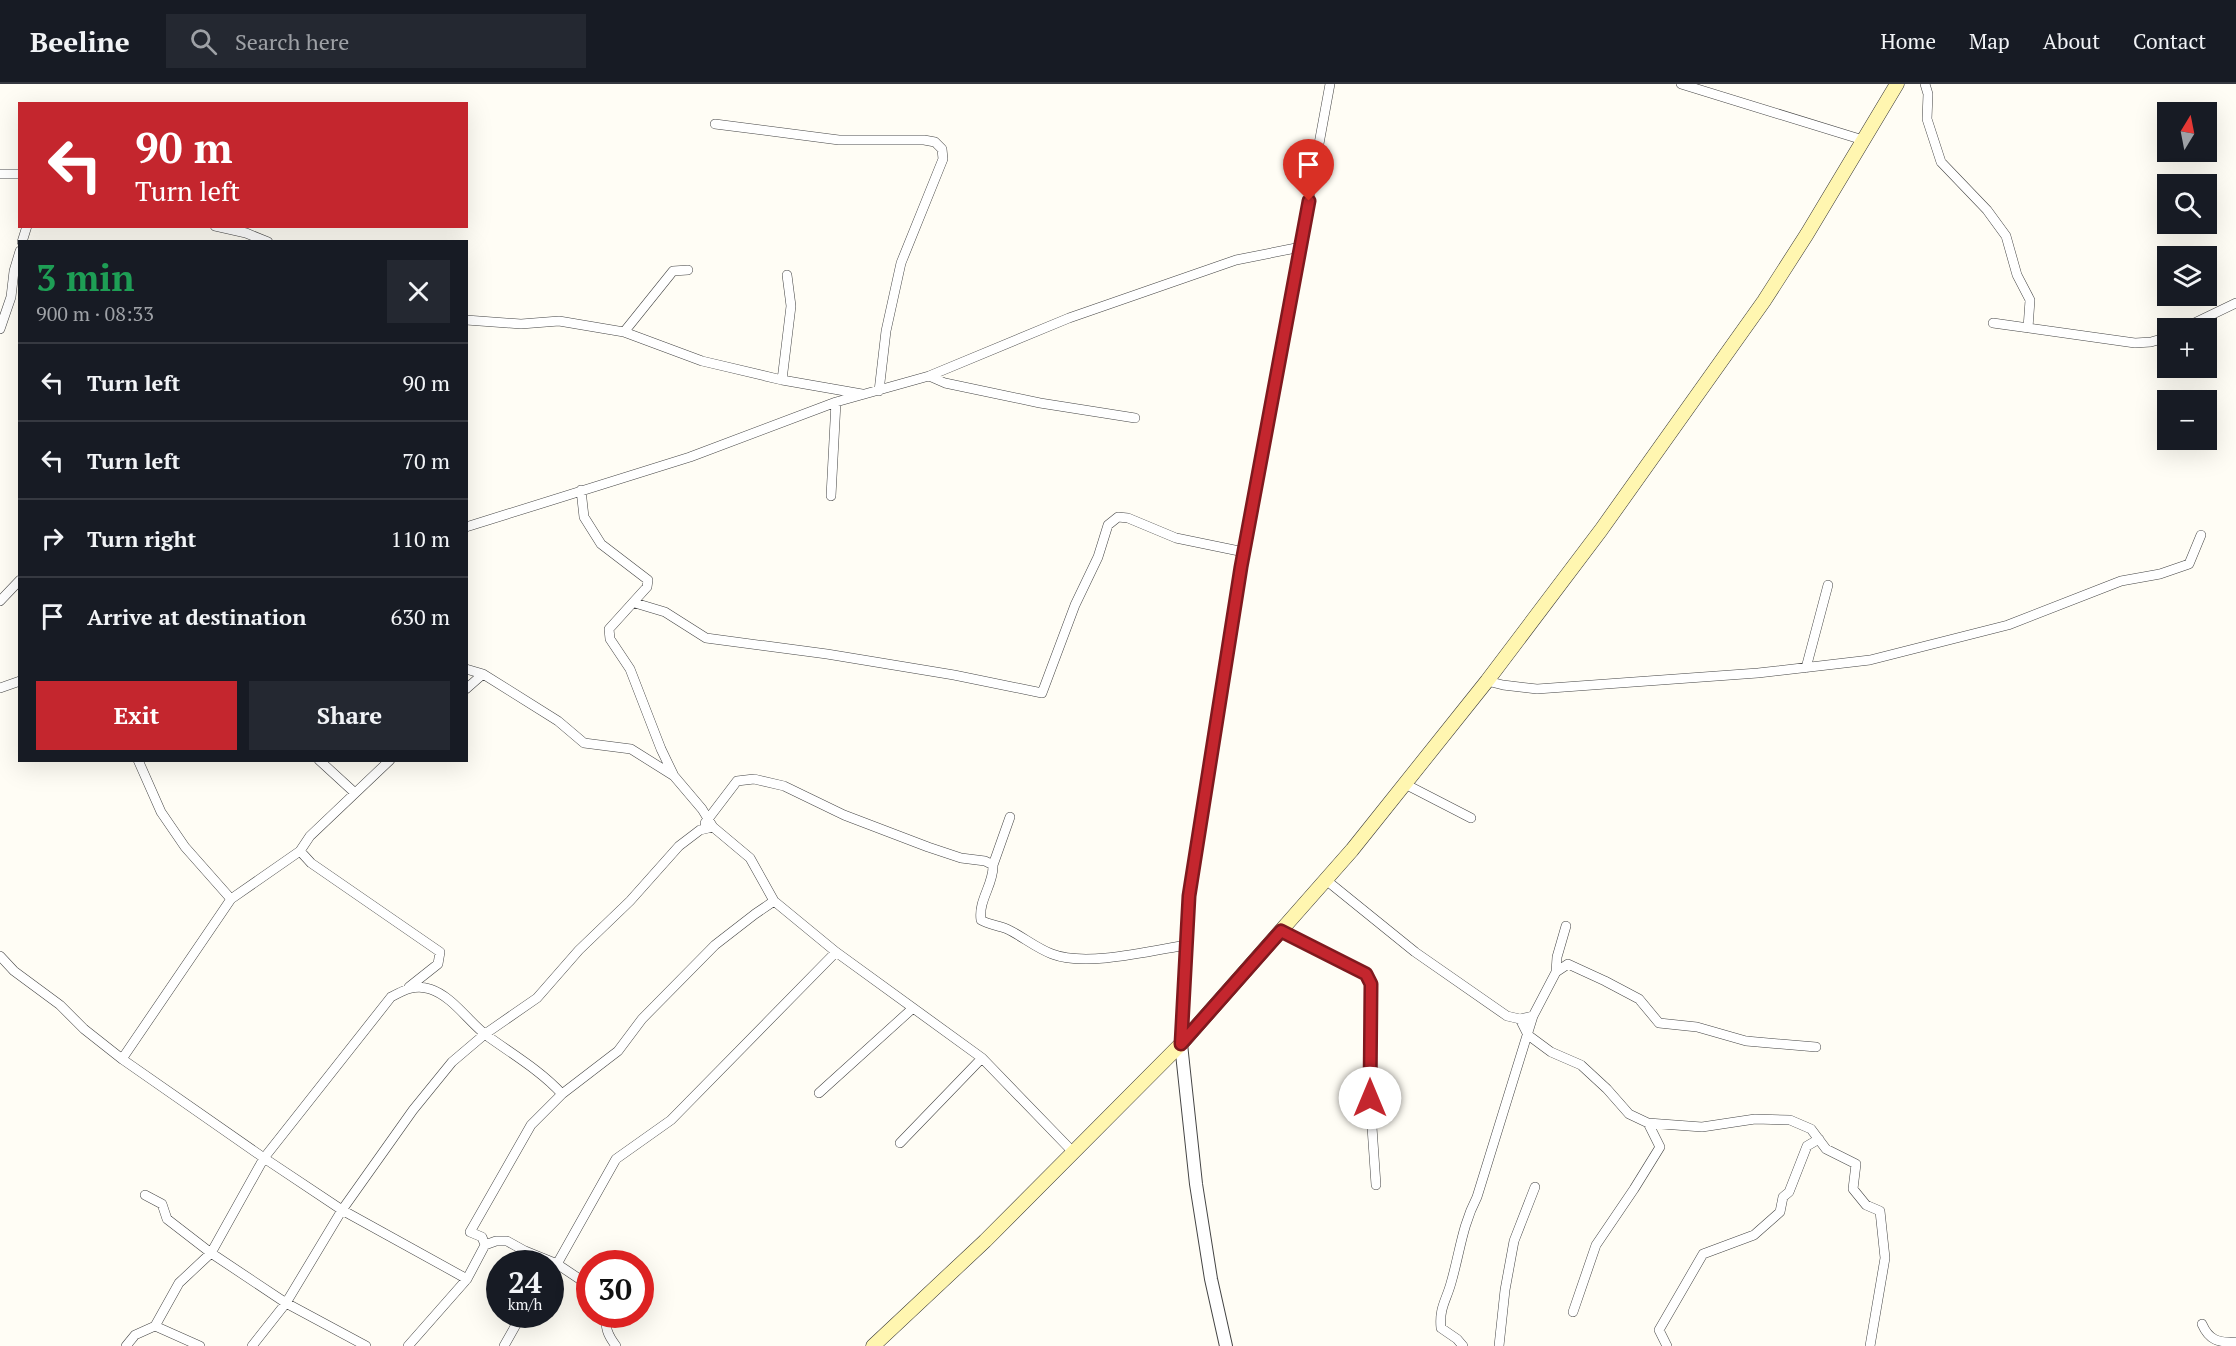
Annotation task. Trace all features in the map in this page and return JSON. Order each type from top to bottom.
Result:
[{"type":"main road","points":[[873,1346],[985,1241],[1181,1044],[1352,850],[1487,681],[1601,530],[1764,301],[1897,84]]},
{"type":"street","points":[[1226,1346],[1211,1279],[1196,1184],[1181,1044],[1189,896],[1244,552],[1330,84]]},
{"type":"street","points":[[1681,84],[1863,140]]},
{"type":"street","points":[[1925,84],[1928,94],[1927,119],[1941,162],[1987,210],[2006,236],[2017,275],[2030,300],[2028,328]]},
{"type":"street","points":[[715,124],[838,140],[924,140],[934,142],[942,149],[943,159],[901,263],[886,331],[879,391]]},
{"type":"street","points":[[0,174],[18,174]]},
{"type":"street","points":[[223,228],[262,240]]},
{"type":"street","points":[[468,526],[690,458],[836,402],[929,376],[1092,310],[1236,260],[1301,247]]},
{"type":"street","points":[[0,329],[11,297],[18,258]]},
{"type":"street","points":[[624,332],[673,271],[688,270]]},
{"type":"street","points":[[782,380],[791,306],[788,275]]},
{"type":"street","points":[[2205,318],[2236,303]]},
{"type":"street","points":[[468,320],[521,324],[559,321],[624,332],[702,361],[782,380],[865,395]]},
{"type":"street","points":[[1993,323],[2135,343],[2157,340]]},
{"type":"street","points":[[929,376],[945,383],[1040,403],[1135,418]]},
{"type":"street","points":[[831,496],[836,402]]},
{"type":"street","points":[[581,490],[584,517],[601,544],[648,580],[647,587],[635,603],[609,629],[610,639],[630,669],[657,740],[674,776],[710,823],[750,858],[774,901],[836,952],[982,1058],[1073,1152]]},
{"type":"street","points":[[635,603],[665,612],[706,638],[827,654],[942,673],[1042,693],[1075,606],[1098,557],[1108,525],[1114,519],[1128,518],[1176,538],[1244,552]]},
{"type":"street","points":[[1487,681],[1503,686],[1537,689],[1758,673],[1870,660],[2008,625],[2121,581],[2160,574],[2189,564],[2201,535]]},
{"type":"street","points":[[0,602],[18,582]]},
{"type":"street","points":[[1806,668],[1828,585]]},
{"type":"street","points":[[468,670],[483,674],[558,722],[584,743],[632,749],[674,776]]},
{"type":"street","points":[[468,687],[483,674]]},
{"type":"street","points":[[0,688],[18,682]]},
{"type":"street","points":[[139,762],[161,812],[185,847],[231,899]]},
{"type":"street","points":[[321,762],[355,793]]},
{"type":"street","points":[[122,1059],[231,899],[300,851],[310,836],[388,762]]},
{"type":"street","points":[[252,1346],[286,1303],[342,1210],[419,1102],[452,1062],[485,1034],[537,998],[579,950],[630,901],[679,846],[710,823],[737,781],[754,778],[784,786],[844,815],[928,847],[993,865]]},
{"type":"street","points":[[1405,784],[1471,818]]},
{"type":"street","points":[[1010,817],[979,909],[981,920],[989,925],[1007,929],[1054,955],[1078,959],[1101,958],[1186,945]]},
{"type":"street","points":[[126,1346],[135,1335],[155,1326],[179,1283],[211,1253],[264,1158],[391,997],[409,987],[438,964],[440,952],[311,863],[300,851]]},
{"type":"street","points":[[1326,880],[1415,952],[1507,1016],[1520,1019],[1533,1016]]},
{"type":"street","points":[[523,1250],[507,1241],[483,1241],[470,1232],[531,1125],[562,1094],[618,1051],[642,1019],[715,945],[774,901]]},
{"type":"street","points":[[1463,1346],[1442,1328],[1440,1314],[1450,1286],[1466,1218],[1477,1197],[1533,1016],[1556,972],[1557,957],[1566,926]]},
{"type":"street","points":[[1281,931],[1366,974],[1371,984],[1370,1098],[1376,1185]]},
{"type":"street","points":[[560,1250],[616,1159],[671,1120],[836,952]]},
{"type":"street","points":[[0,956],[14,971],[60,1005],[84,1029],[122,1059],[264,1158],[342,1210],[467,1279]]},
{"type":"street","points":[[1556,972],[1568,964],[1605,981],[1639,999],[1659,1023],[1697,1027],[1746,1041],[1816,1047]]},
{"type":"street","points":[[409,987],[427,988],[441,993],[485,1034],[550,1081],[562,1094]]},
{"type":"street","points":[[819,1093],[913,1008]]},
{"type":"street","points":[[1520,1019],[1528,1035],[1551,1052],[1581,1065],[1629,1114],[1648,1123],[1701,1128],[1755,1119],[1790,1120],[1811,1129],[1826,1149],[1856,1164],[1853,1189],[1866,1204],[1880,1211],[1885,1258],[1870,1346]]},
{"type":"street","points":[[900,1143],[982,1058]]},
{"type":"street","points":[[1573,1312],[1596,1245],[1660,1148],[1648,1123]]},
{"type":"street","points":[[1667,1346],[1659,1330],[1703,1254],[1754,1235],[1780,1212],[1783,1197],[1789,1192],[1807,1146],[1819,1139]]},
{"type":"street","points":[[1499,1346],[1505,1290],[1514,1241],[1535,1187]]},
{"type":"street","points":[[145,1195],[162,1204],[167,1219],[211,1253],[286,1303],[366,1346]]},
{"type":"street","points":[[408,1346],[467,1279],[483,1241]]},
{"type":"street","points":[[2202,1324],[2207,1336],[2220,1343],[2236,1342]]},
{"type":"street","points":[[155,1326],[200,1346]]},
{"type":"street","points":[[504,1346],[514,1328]]},
{"type":"street","points":[[605,1328],[616,1346]]},
{"type":"route","points":[[1309,201],[1241,567],[1189,896],[1181,1044],[1281,931],[1366,974],[1371,984],[1370,1098]]}]
